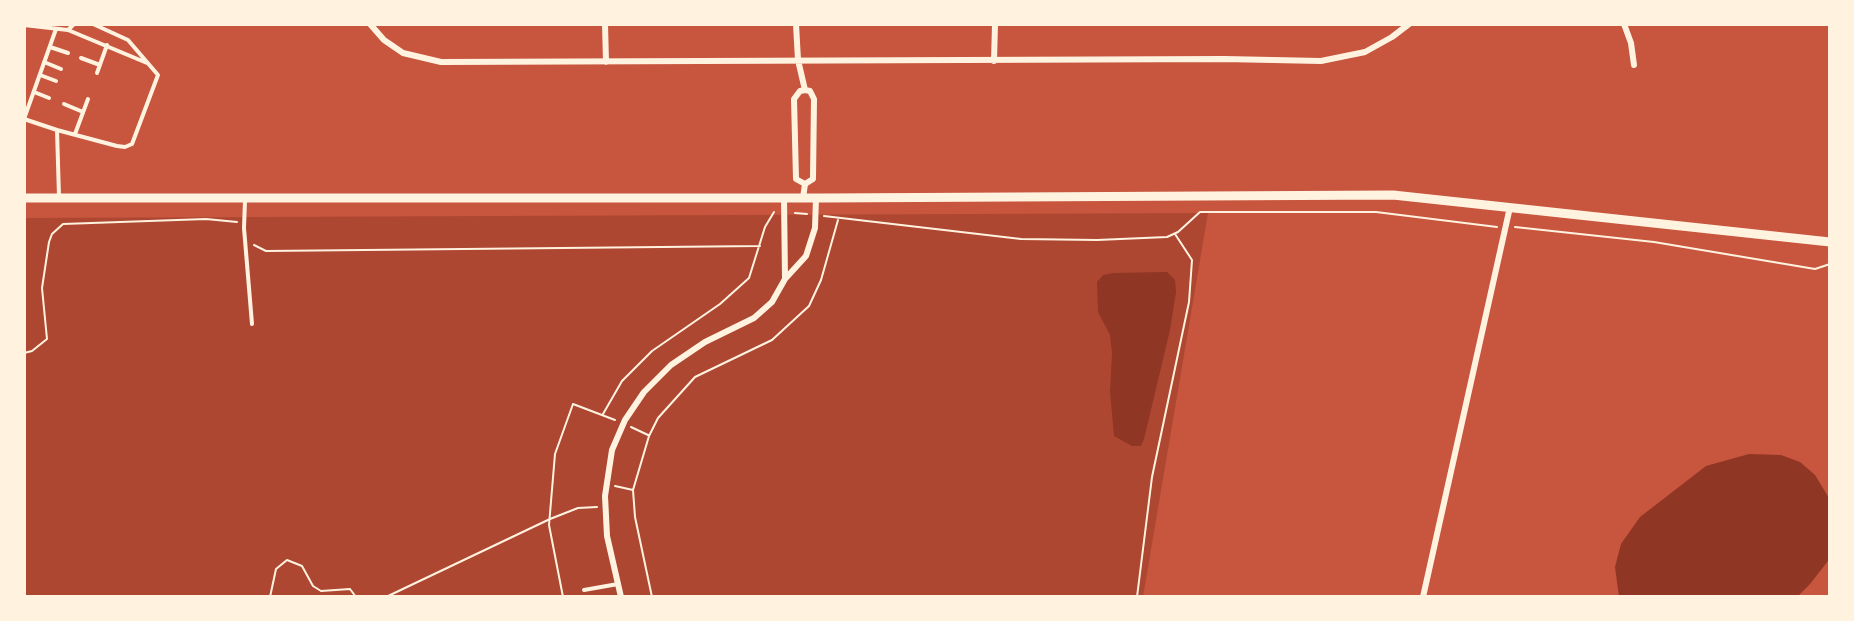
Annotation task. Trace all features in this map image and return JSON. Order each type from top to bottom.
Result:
[{"type":"street","points":[[370,24],[393,48],[426,61],[606,62],[1224,59],[1321,61],[1365,52],[1392,37],[1408,24]]},
{"type":"street","points":[[605,24],[606,62]]},
{"type":"street","points":[[796,24],[798,60],[805,90]]},
{"type":"street","points":[[994,61],[995,24]]},
{"type":"street","points":[[1623,24],[1631,43],[1634,65]]},
{"type":"street","points":[[803,198],[805,184],[813,179],[814,99],[810,91],[805,90],[800,91],[794,99],[796,179],[805,184]]},
{"type":"street","points":[[24,198],[1393,195],[1830,242]]},
{"type":"street","points":[[784,198],[786,279]]},
{"type":"street","points":[[621,597],[609,546],[605,507],[606,484],[612,450],[623,424],[644,392],[671,365],[705,342],[754,318],[772,302],[786,279],[806,256],[816,215],[816,198]]},
{"type":"street","points":[[1424,597],[1510,206]]},
{"type":"lane","points":[[68,30],[74,24]]},
{"type":"lane","points":[[56,29],[24,119],[125,147],[132,144],[158,75],[128,40],[93,24]]},
{"type":"lane","points":[[24,25],[68,30],[150,65]]},
{"type":"lane","points":[[97,73],[107,45]]},
{"type":"lane","points":[[50,47],[68,53]]},
{"type":"lane","points":[[81,58],[100,65]]},
{"type":"lane","points":[[44,62],[61,69]]},
{"type":"lane","points":[[40,75],[56,81]]},
{"type":"lane","points":[[34,92],[49,98]]},
{"type":"lane","points":[[75,134],[88,99]]},
{"type":"lane","points":[[64,104],[83,112]]},
{"type":"lane","points":[[57,130],[58,198]]},
{"type":"lane","points":[[245,199],[244,228],[252,324]]},
{"type":"lane","points":[[584,590],[618,584]]},
{"type":"path","points":[[603,414],[622,381],[652,351],[720,304],[749,278],[765,227],[774,212],[1021,239],[1097,240],[1167,237],[1175,234],[1200,212],[1376,212],[1654,242],[1815,269],[1830,264]]},
{"type":"path","points":[[24,353],[32,351],[47,339],[42,288],[49,242],[52,234],[63,224],[233,220],[244,228],[247,238],[254,245],[266,251],[760,246]]},
{"type":"path","points":[[652,597],[635,517],[633,490],[649,436],[658,418],[696,377],[772,339],[809,306],[822,280],[838,220]]},
{"type":"path","points":[[1137,597],[1152,477],[1189,302],[1192,260],[1175,234]]},
{"type":"path","points":[[563,597],[550,519],[555,454],[573,404],[603,414],[649,436]]},
{"type":"path","points":[[606,484],[633,490]]},
{"type":"path","points":[[386,597],[550,519],[578,508],[605,507]]},
{"type":"path","points":[[270,597],[276,568],[288,560],[302,566],[313,586],[321,591],[350,589],[356,597]]},
{"type":"shaded area","points":[[1208,213],[1143,597],[24,597],[24,218]]},
{"type":"shaded area","points":[[1167,272],[1175,280],[1176,292],[1170,330],[1144,439],[1141,446],[1132,446],[1114,436],[1110,392],[1112,353],[1110,335],[1098,312],[1097,282],[1103,275],[1113,273]]},
{"type":"shaded area","points":[[1749,454],[1781,455],[1800,462],[1815,475],[1829,498],[1830,554],[1828,561],[1810,584],[1797,597],[1619,597],[1615,567],[1621,544],[1640,517],[1706,466]]}]
